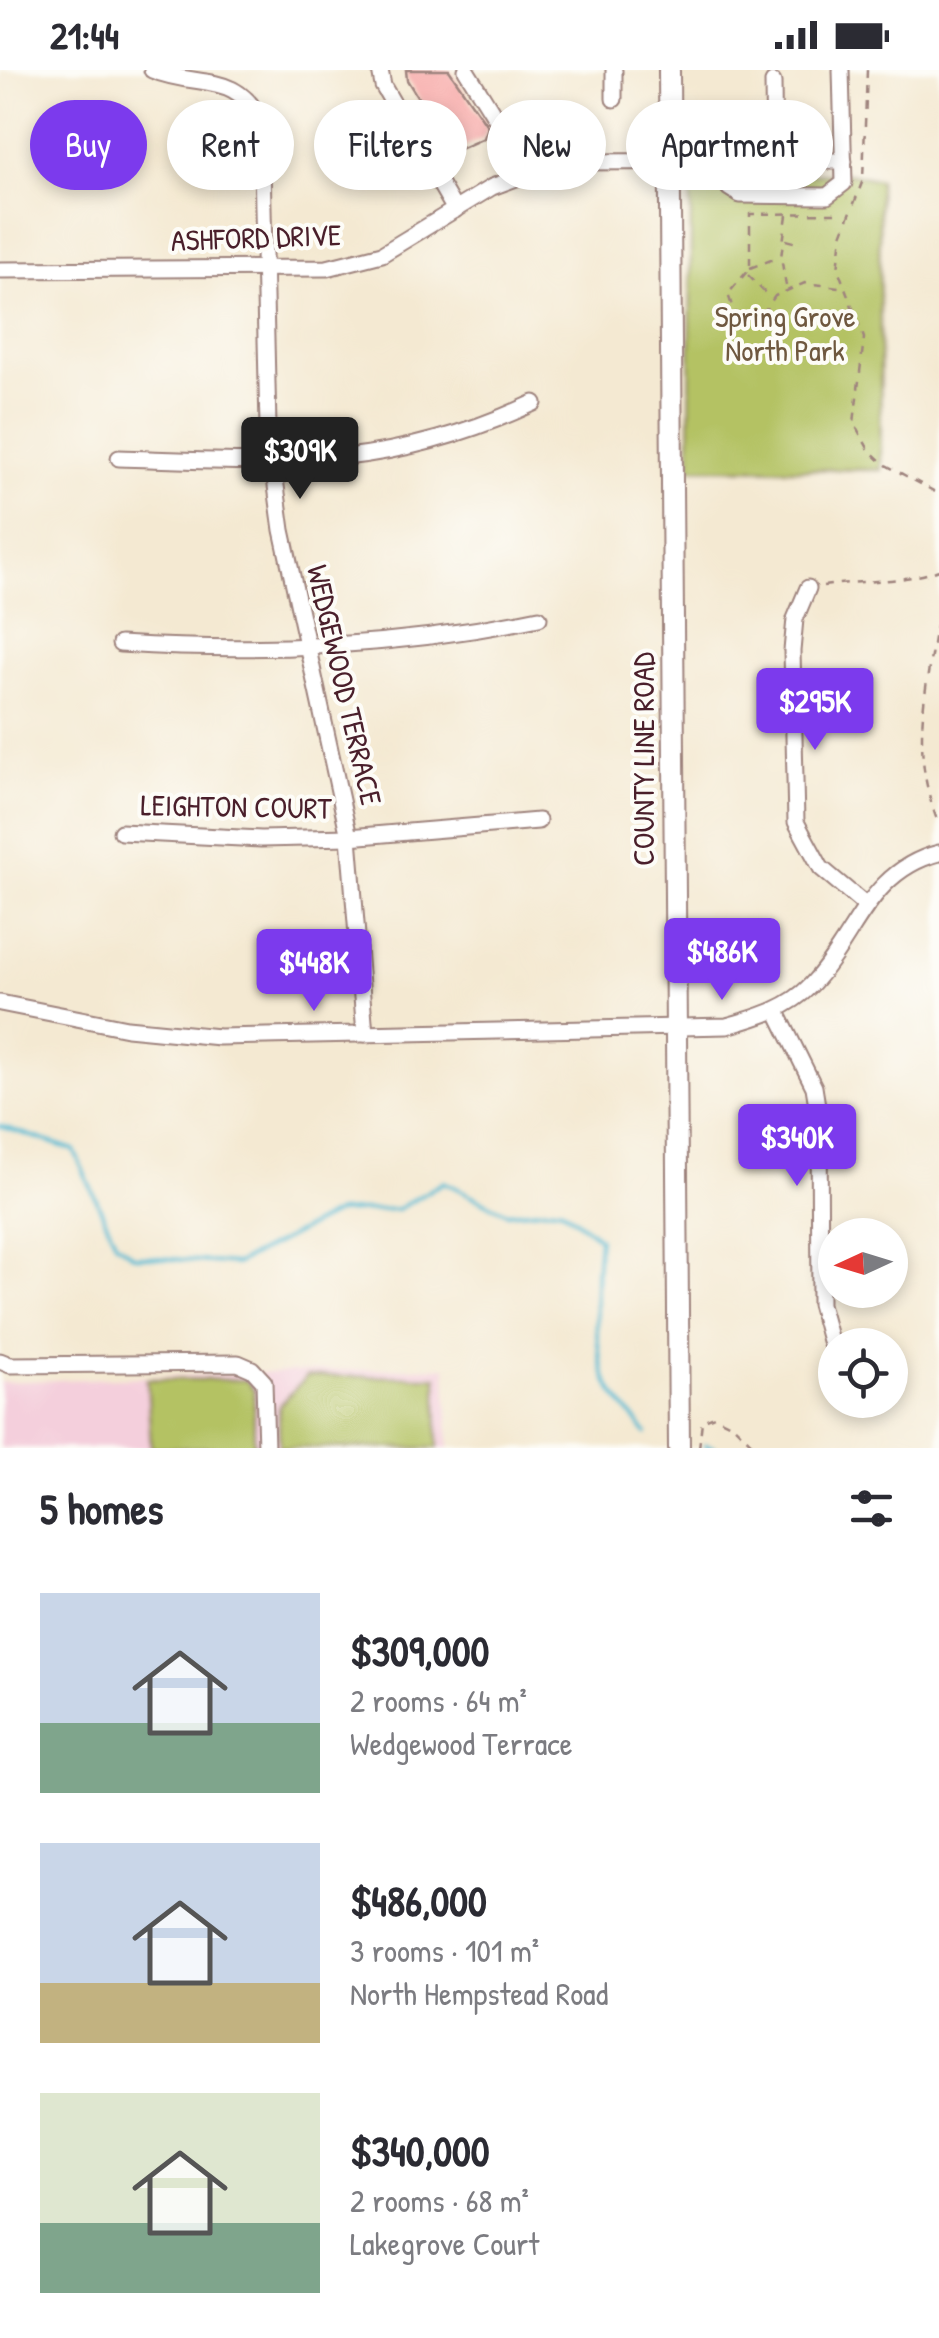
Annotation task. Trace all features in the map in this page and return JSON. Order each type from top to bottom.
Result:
[{"type":"main road","name":"COUNTY LINE ROAD","points":[[669,70],[669,100]]},
{"type":"main road","name":"COUNTY LINE ROAD","points":[[670,190],[679,1448]]},
{"type":"street","name":"WEDGEWOOD TERRACE","points":[[152,70],[222,79],[256,107],[263,128],[265,383],[272,462],[294,591],[349,837],[365,1034]]},
{"type":"street","points":[[380,70],[383,86],[456,210]]},
{"type":"street","points":[[466,70],[487,104]]},
{"type":"street","points":[[614,70],[614,100]]},
{"type":"street","points":[[731,190],[740,195],[827,196],[844,184],[841,70]]},
{"type":"street","points":[[773,82],[773,100]]},
{"type":"street","name":"ASHFORD DRIVE","points":[[833,161],[844,161]]},
{"type":"street","name":"ASHFORD DRIVE","points":[[0,270],[264,270],[355,262],[382,254],[492,190]]},
{"type":"street","points":[[119,458],[272,462],[392,453],[456,436],[534,403]]},
{"type":"street","points":[[808,588],[796,619],[792,651],[796,822],[820,868],[865,905]]},
{"type":"street","points":[[120,644],[309,648],[396,643],[538,618]]},
{"type":"street","name":"LEIGHTON COURT","points":[[122,832],[261,839],[349,837],[538,820]]},
{"type":"street","points":[[0,1003],[78,1020],[188,1035],[727,1026],[776,1010],[812,984],[888,878],[939,853]]},
{"type":"street","points":[[776,1010],[814,1086],[819,1118],[820,1304],[827,1328]]},
{"type":"street","points":[[0,1361],[238,1363],[252,1368],[264,1382],[266,1448]]},
{"type":"path","points":[[867,70],[868,148],[863,180],[839,251],[841,288],[864,338],[854,422],[876,457],[939,494]]},
{"type":"path","points":[[841,288],[805,283],[786,288],[760,316],[750,319],[734,312],[728,294],[750,268],[750,214],[850,217]]},
{"type":"path","points":[[786,288],[781,257],[787,214]]},
{"type":"path","points":[[784,240],[794,242]]},
{"type":"path","points":[[750,268],[781,257]]},
{"type":"path","points":[[747,274],[772,300]]},
{"type":"path","points":[[808,588],[874,578],[914,579],[939,570]]},
{"type":"path","points":[[939,605],[919,751],[923,785],[939,825]]},
{"type":"path","points":[[699,1448],[702,1421],[714,1416],[733,1424],[757,1448]]},
{"type":"shaded area","points":[[446,1367],[449,1448],[0,1448],[0,1382]]},
{"type":"green space","name":"Spring Grove North Park","points":[[833,174],[879,180],[881,470],[690,468],[691,190],[833,190]]},
{"type":"green space","points":[[307,1376],[437,1377],[438,1448],[279,1448],[279,1406]]},
{"type":"green space","points":[[147,1379],[246,1380],[254,1391],[254,1448],[151,1448]]},
{"type":"building","points":[[406,70],[449,70],[487,126],[484,138],[467,146],[467,100],[419,100],[407,80]]},
{"type":"waterway","points":[[0,1126],[74,1150],[116,1243],[134,1256],[236,1264],[338,1212],[398,1209],[444,1182],[507,1213],[560,1208],[599,1238],[596,1311],[602,1367],[615,1395],[646,1433]]},
{"type":"waterway","points":[[705,1445],[715,1448]]}]
